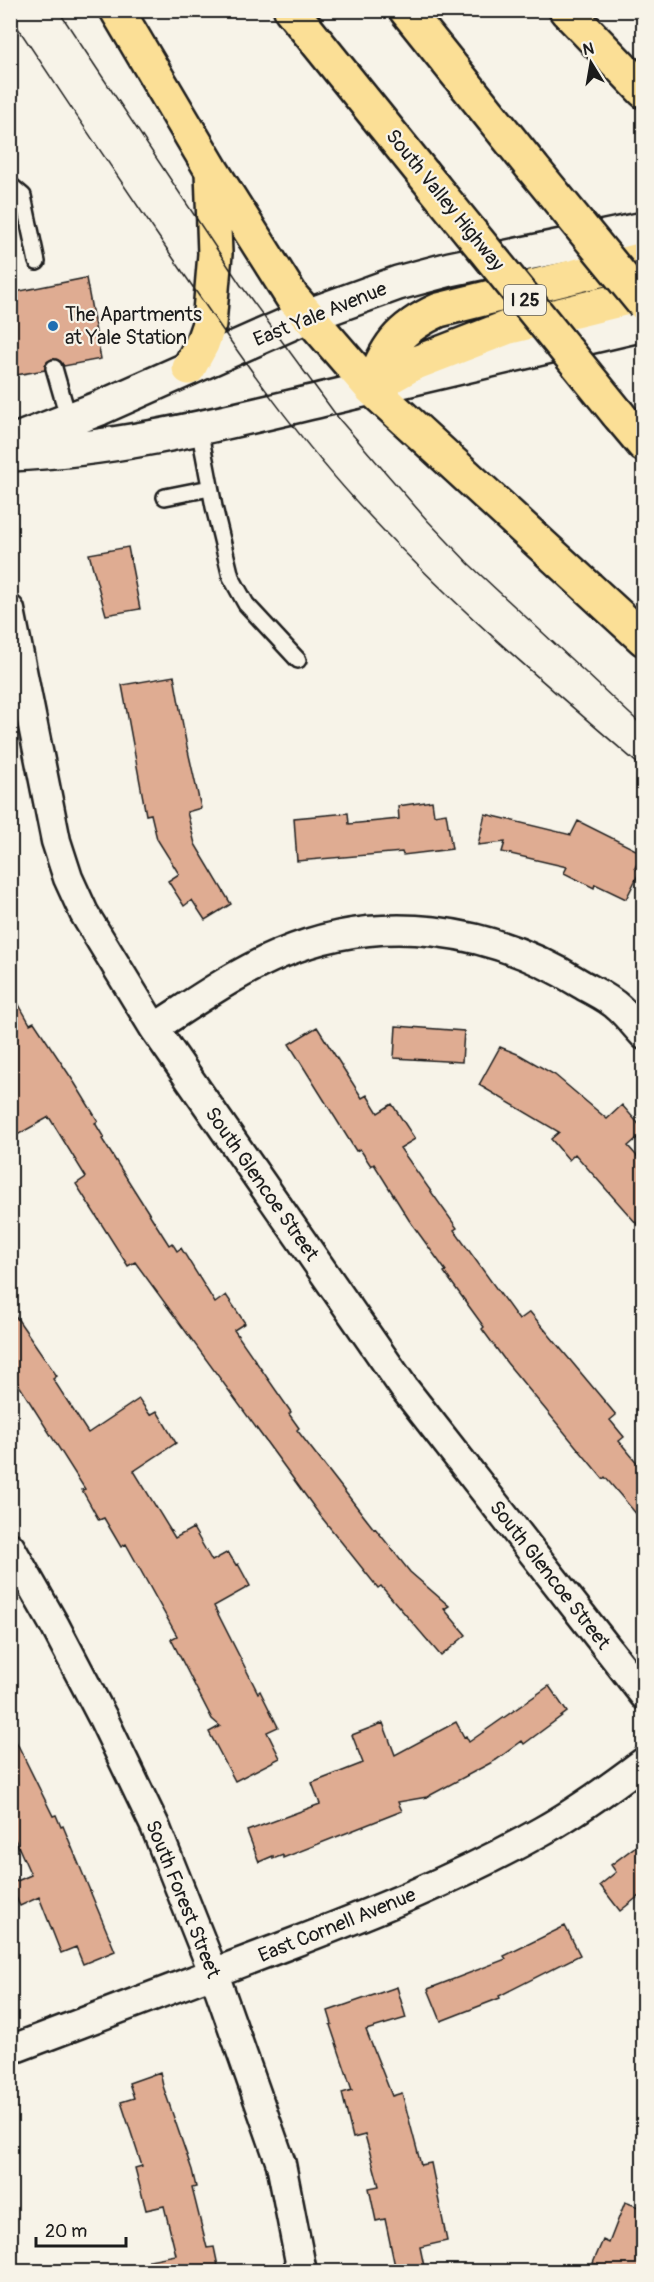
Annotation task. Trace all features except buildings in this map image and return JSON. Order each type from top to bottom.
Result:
[{"type":"highway","points":[[117,10],[212,169],[292,297],[307,316],[371,388],[644,639]]},
{"type":"highway","name":"South Valley Highway","points":[[291,10],[644,446]]},
{"type":"highway","points":[[406,10],[644,304]]},
{"type":"highway","points":[[567,10],[644,91]]},
{"type":"highway","points":[[189,368],[202,344],[209,324],[215,254],[212,169]]},
{"type":"highway","points":[[371,388],[385,354],[393,342],[424,316],[439,310],[644,259]]},
{"type":"highway","points":[[371,388],[412,364],[506,328],[644,294]]},
{"type":"main road","name":"East Yale Avenue","points":[[10,443],[69,420],[307,316],[398,283],[450,268],[644,229]]},
{"type":"main road","points":[[10,454],[108,446],[199,428],[644,324]]},
{"type":"street","name":"South Glencoe Street","points":[[10,610],[50,816],[62,862],[84,913],[154,1028],[405,1388],[644,1695]]},
{"type":"street","points":[[154,1028],[246,970],[281,953],[321,940],[363,932],[408,928],[443,931],[498,944],[559,970],[619,1008],[644,1035]]},
{"type":"street","name":"South Forest Street","points":[[10,1547],[55,1626],[140,1792],[214,1974],[281,2164],[302,2271]]},
{"type":"street","name":"East Cornell Avenue","points":[[10,2050],[214,1974],[450,1879],[544,1830],[598,1796],[644,1762]]},
{"type":"lane","points":[[10,185],[23,196],[37,262]]},
{"type":"lane","points":[[54,368],[69,420]]},
{"type":"lane","points":[[199,428],[228,569],[238,592],[298,660]]},
{"type":"lane","points":[[165,497],[210,488]]},
{"type":"tram line","points":[[58,10],[240,284],[339,419],[427,520],[469,564],[644,727]]},
{"type":"tram line","points":[[10,16],[237,350],[282,412],[331,472],[424,572],[532,672],[644,769]]},
{"type":"place","name":"The Apartments at Yale Station","points":[[53,326]]}]
